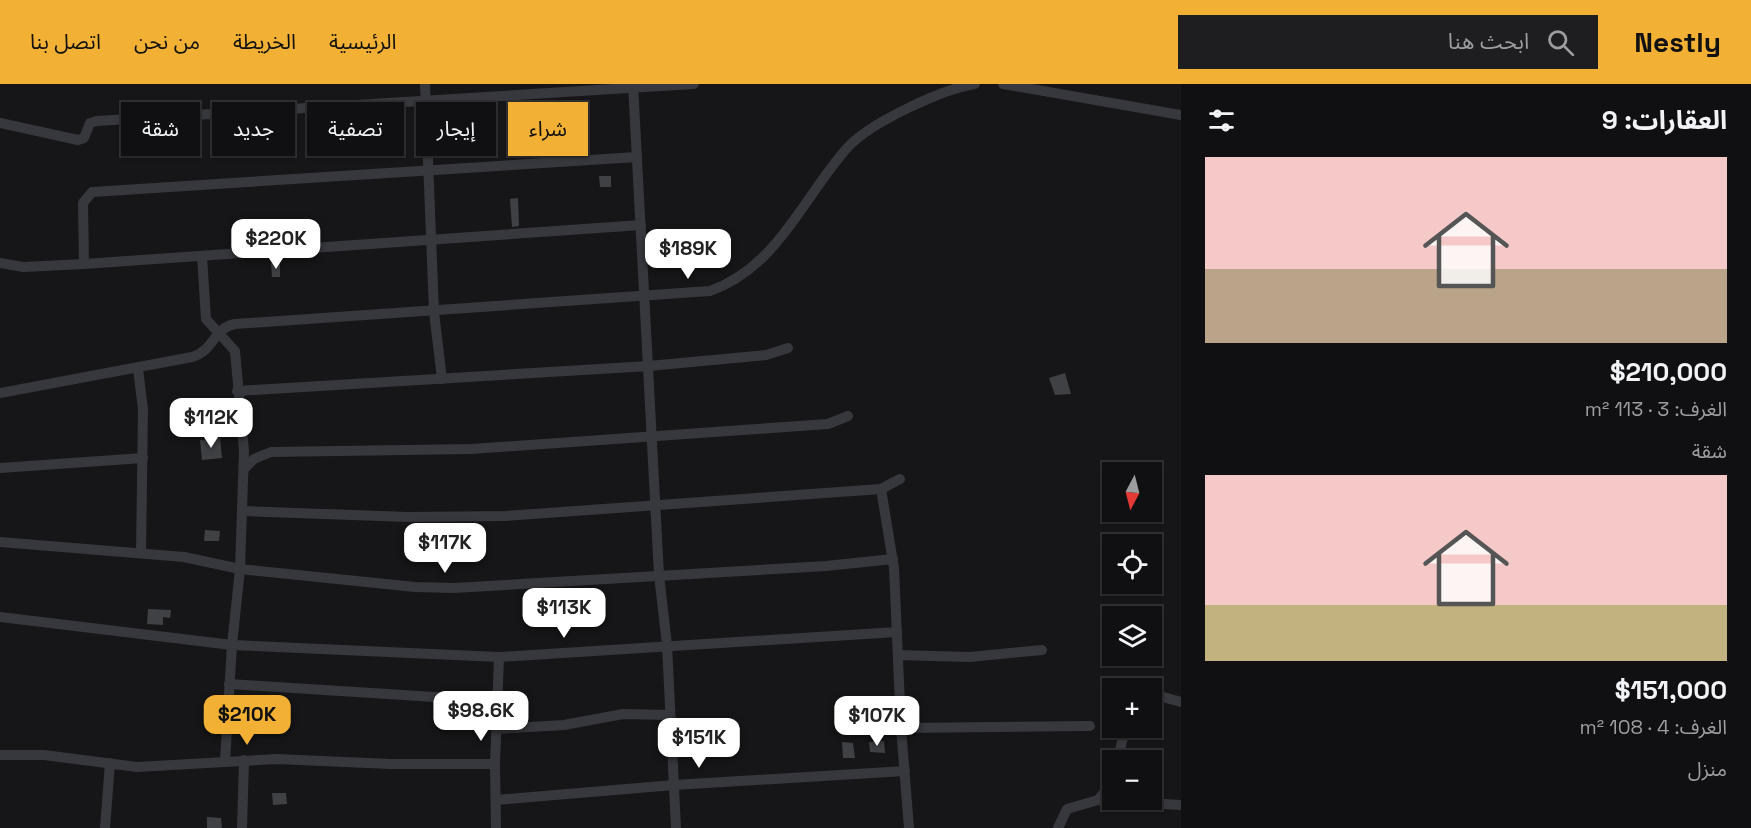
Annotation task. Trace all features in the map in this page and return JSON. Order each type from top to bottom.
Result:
[{"type":"street","points":[[425,84],[434,312],[442,379]]},
{"type":"street","points":[[0,123],[78,140],[84,138],[90,123],[97,121],[633,85],[694,84]]},
{"type":"street","points":[[0,393],[138,369],[201,355],[208,350],[216,334],[225,326],[236,324],[710,291],[735,280],[778,243],[849,146],[867,131],[909,108],[967,84]]},
{"type":"street","points":[[1003,84],[1181,115]]},
{"type":"street","points":[[633,85],[646,296],[659,575],[668,645],[676,828]]},
{"type":"street","points":[[84,264],[83,203],[92,192],[429,168],[637,157]]},
{"type":"street","points":[[0,263],[23,267],[84,264],[641,225]]},
{"type":"street","points":[[202,255],[206,320],[216,334],[235,351],[244,469],[240,569],[232,645],[225,761]]},
{"type":"street","points":[[237,391],[649,366],[766,355],[788,348]]},
{"type":"street","points":[[138,369],[143,458],[141,553]]},
{"type":"street","points":[[244,469],[261,454],[278,452],[471,449],[828,424],[848,416]]},
{"type":"street","points":[[0,468],[143,458]]},
{"type":"street","points":[[243,511],[408,517],[506,516],[882,489],[900,479]]},
{"type":"street","points":[[882,489],[893,559],[901,728],[909,828]]},
{"type":"street","points":[[0,542],[184,557],[240,569],[415,587],[454,588],[826,566],[893,559]]},
{"type":"street","points":[[0,617],[232,645],[499,657],[897,632]]},
{"type":"street","points":[[898,655],[970,657],[1042,650]]},
{"type":"street","points":[[496,828],[495,764],[499,657]]},
{"type":"street","points":[[229,684],[497,701]]},
{"type":"street","points":[[1162,697],[1181,702]]},
{"type":"street","points":[[496,729],[564,725],[623,714],[670,715]]},
{"type":"street","points":[[901,728],[1090,726]]},
{"type":"street","points":[[0,755],[44,755],[152,767],[244,760],[495,764]]},
{"type":"street","points":[[242,828],[244,760]]},
{"type":"street","points":[[105,828],[110,763]]},
{"type":"street","points":[[495,800],[674,785],[905,771]]},
{"type":"street","points":[[1098,800],[1102,795]]},
{"type":"street","points":[[1058,828],[1067,809],[1098,800],[1181,805]]},
{"type":"building","points":[[599,176],[611,176],[611,187],[600,187]]},
{"type":"building","points":[[518,198],[519,226],[512,227],[510,199]]},
{"type":"building","points":[[272,224],[288,224],[288,233],[272,233]]},
{"type":"building","points":[[271,263],[280,263],[280,277],[272,277]]},
{"type":"building","points":[[1065,373],[1071,394],[1055,395],[1049,378]]},
{"type":"building","points":[[220,438],[222,458],[202,460],[200,440]]},
{"type":"building","points":[[205,530],[220,531],[219,541],[204,541]]},
{"type":"building","points":[[148,609],[171,610],[170,618],[163,617],[163,625],[147,624]]},
{"type":"building","points":[[884,741],[885,753],[870,752],[869,742]]},
{"type":"building","points":[[842,742],[853,743],[855,758],[843,758]]},
{"type":"building","points":[[272,793],[286,793],[287,804],[273,805]]},
{"type":"building","points":[[207,817],[221,818],[222,828],[207,828]]}]
